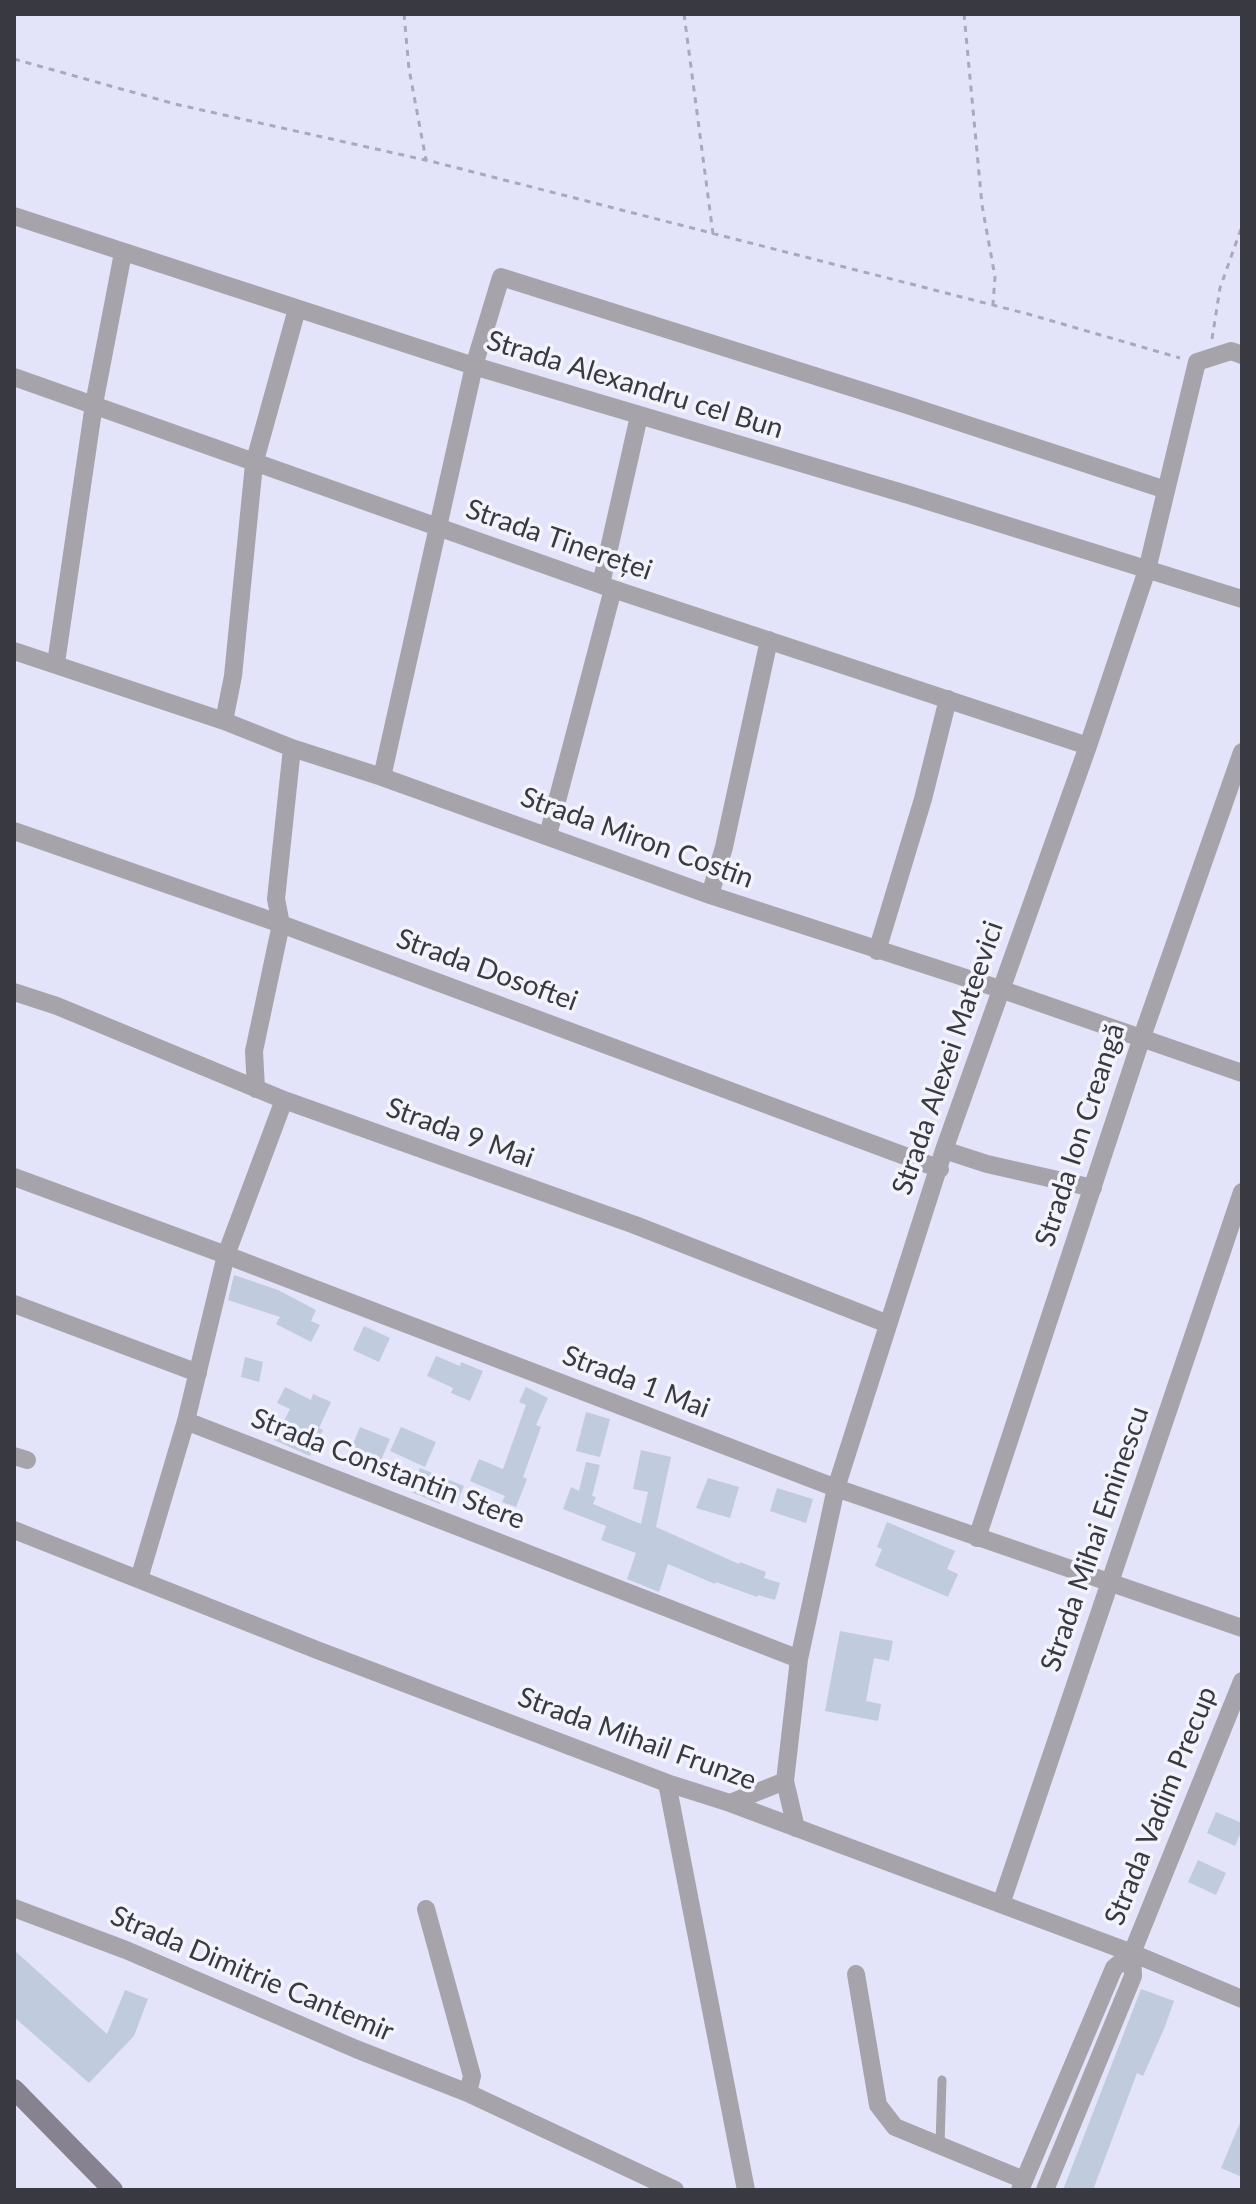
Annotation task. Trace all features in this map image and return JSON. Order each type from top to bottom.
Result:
[{"type":"street","name":"Strada Alexandru cel Bun","points":[[14,216],[474,366],[909,495],[1242,599]]},
{"type":"street","points":[[56,663],[94,404],[123,253]]},
{"type":"street","points":[[382,777],[474,366],[501,277],[922,409],[1166,490]]},
{"type":"street","points":[[224,721],[233,676],[254,464],[297,309]]},
{"type":"street","points":[[1202,360],[1231,351],[1242,355]]},
{"type":"street","name":"Strada Alexei Mateevici","points":[[796,1828],[785,1781],[799,1659],[836,1488],[942,1159],[1147,570],[1202,360]]},
{"type":"street","name":"Strada Tinereței","points":[[14,377],[607,586],[1088,746]]},
{"type":"street","points":[[548,835],[607,586],[639,416]]},
{"type":"street","points":[[710,895],[724,847],[769,640]]},
{"type":"street","name":"Strada Miron Costin","points":[[14,651],[224,721],[292,748],[548,835],[710,895],[1000,989],[1242,1073]]},
{"type":"street","points":[[877,951],[923,799],[948,699]]},
{"type":"street","points":[[256,1089],[254,1051],[281,924],[276,899],[292,748]]},
{"type":"street","name":"Strada Ion Creangă","points":[[977,1538],[1142,1037],[1242,752]]},
{"type":"street","name":"Strada Dosoftei","points":[[14,831],[942,1159],[987,1164],[1093,1188]]},
{"type":"street","name":"Strada 9 Mai","points":[[14,992],[57,1006],[284,1100],[635,1225],[888,1324]]},
{"type":"street","points":[[139,1579],[186,1421],[226,1255],[284,1100]]},
{"type":"street","name":"Strada 1 Mai","points":[[14,1177],[836,1488],[1242,1628]]},
{"type":"street","name":"Strada Mihai Eminescu","points":[[1001,1904],[1242,1192]]},
{"type":"street","points":[[14,1304],[198,1373]]},
{"type":"street","name":"Strada Constantin Stere","points":[[186,1421],[799,1659]]},
{"type":"street","name":"Strada Mihail Frunze","points":[[14,1530],[317,1650],[667,1783],[730,1803],[1132,1953],[1242,1999]]},
{"type":"street","name":"Strada Vadim Precup","points":[[1045,2190],[1133,1976],[1132,1953],[1242,1681]]},
{"type":"street","points":[[730,1803],[785,1781]]},
{"type":"street","points":[[667,1783],[746,2190]]},
{"type":"street","name":"Strada Dimitrie Cantemir","points":[[14,1908],[126,1950],[356,2049],[468,2093],[675,2190]]},
{"type":"street","points":[[426,1909],[472,2076],[468,2093]]},
{"type":"street","name":"Strada Vadim Precup","points":[[856,1974],[878,2105],[895,2127],[1002,2172],[1022,2185],[1114,1968],[1132,1953]]},
{"type":"street","points":[[14,2089],[113,2190]]},
{"type":"lane","points":[[940,2144],[942,2080]]},
{"type":"path","points":[[404,14],[409,69],[426,160]]},
{"type":"path","points":[[684,14],[713,234]]},
{"type":"path","points":[[964,14],[982,205],[995,277],[993,306]]},
{"type":"path","points":[[14,59],[175,104],[426,160],[1202,360],[1220,288],[1242,226]]},
{"type":"path","points":[[1242,95],[1242,101]]},
{"type":"building","points":[[234,1275],[278,1290],[316,1310],[311,1321],[320,1325],[311,1342],[276,1324],[280,1317],[228,1300]]},
{"type":"building","points":[[364,1326],[390,1338],[379,1362],[353,1350]]},
{"type":"building","points":[[436,1356],[483,1371],[470,1401],[451,1393],[453,1388],[427,1376]]},
{"type":"building","points":[[245,1357],[263,1362],[259,1382],[241,1377]]},
{"type":"building","points":[[285,1387],[311,1400],[313,1394],[331,1402],[319,1428],[323,1430],[310,1456],[274,1440],[290,1409],[277,1403]]},
{"type":"building","points":[[526,1387],[548,1398],[536,1425],[541,1427],[516,1507],[502,1502],[505,1496],[470,1481],[479,1459],[503,1469],[526,1405],[519,1402]]},
{"type":"building","points":[[586,1412],[610,1419],[600,1457],[576,1451]]},
{"type":"building","points":[[360,1427],[390,1439],[375,1474],[346,1461]]},
{"type":"building","points":[[401,1427],[436,1442],[425,1467],[390,1451]]},
{"type":"building","points":[[641,1450],[671,1457],[656,1527],[739,1564],[766,1572],[764,1578],[780,1583],[775,1600],[715,1584],[668,1564],[659,1592],[627,1579],[636,1553],[601,1540],[606,1526],[563,1509],[571,1487],[579,1491],[586,1462],[600,1465],[593,1504],[641,1524],[648,1492],[633,1489]]},
{"type":"building","points":[[420,1468],[464,1486],[457,1503],[443,1497],[440,1504],[411,1492]]},
{"type":"building","points":[[708,1478],[739,1487],[730,1518],[696,1508]]},
{"type":"building","points":[[777,1488],[813,1499],[806,1523],[770,1511]]},
{"type":"building","points":[[887,1522],[955,1551],[947,1569],[958,1574],[948,1597],[875,1566],[882,1549],[877,1547]]},
{"type":"building","points":[[840,1631],[893,1641],[889,1661],[874,1658],[866,1701],[881,1704],[878,1721],[825,1711]]},
{"type":"building","points":[[1216,1812],[1242,1823],[1235,1846],[1207,1833]]},
{"type":"building","points":[[1198,1860],[1226,1873],[1216,1895],[1188,1882]]},
{"type":"building","points":[[14,1950],[107,2034],[125,1990],[148,1999],[134,2036],[89,2083],[14,2017]]},
{"type":"building","points":[[1141,1989],[1174,2001],[1164,2029],[1143,2076],[1137,2073],[1093,2190],[1063,2190]]},
{"type":"building","points":[[1242,2118],[1242,2177],[1221,2168]]}]
